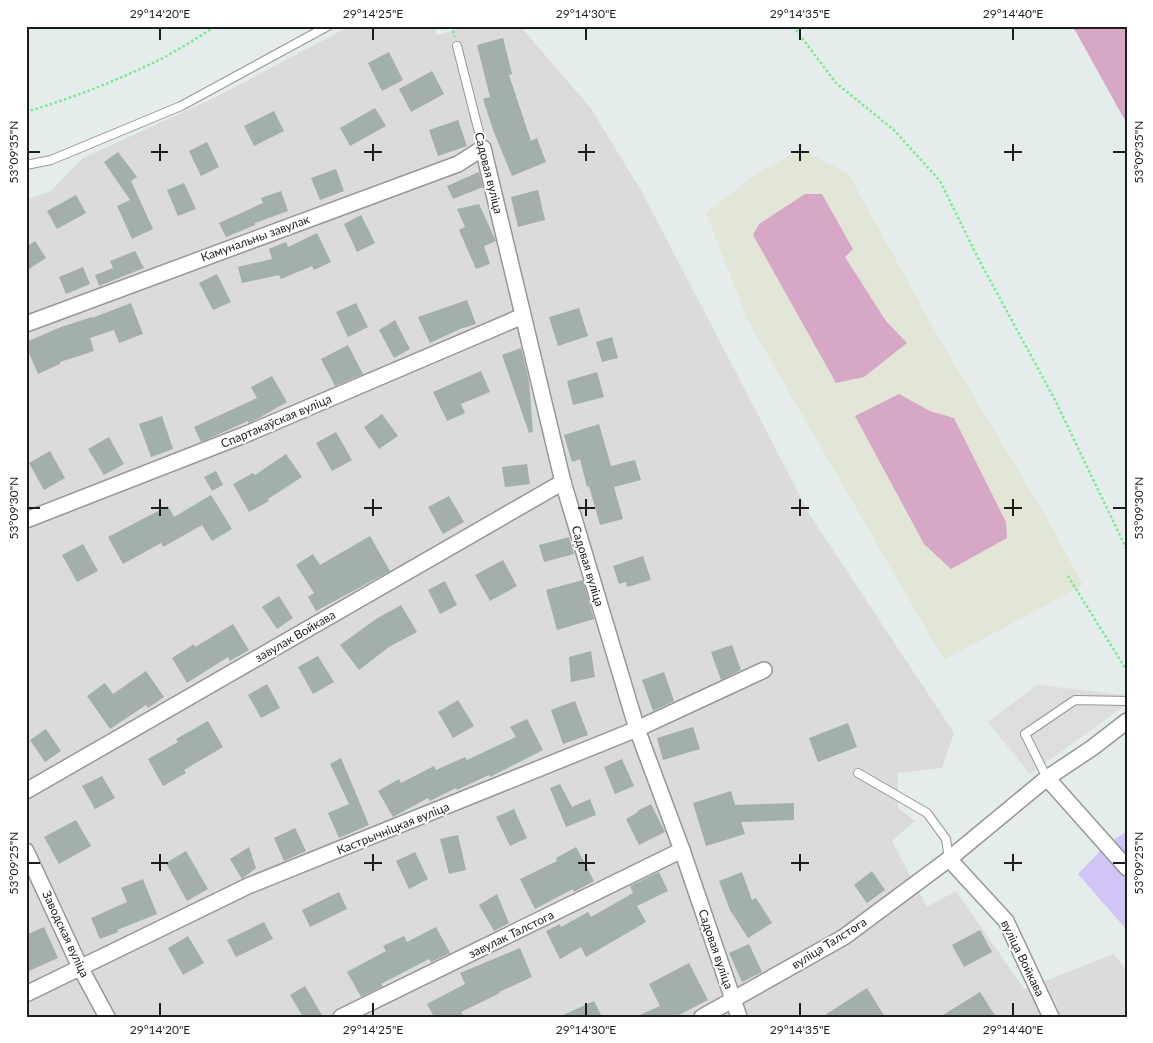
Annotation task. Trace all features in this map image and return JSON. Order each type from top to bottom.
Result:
[{"type":"street","name":"Садовая вуліца","points":[[483,148],[563,482],[636,729],[682,850],[739,1017]]},
{"type":"street","name":"Камунальны завулак","points":[[26,324],[458,164],[483,148]]},
{"type":"street","name":"Спартакаўская вуліца","points":[[26,520],[244,435],[523,316]]},
{"type":"street","name":"завулак Войкава","points":[[26,791],[563,482]]},
{"type":"street","name":"Кастрычніцкая вуліца","points":[[26,994],[248,886],[636,729],[764,670]]},
{"type":"street","name":"вуліца Талстога","points":[[702,1017],[844,937],[949,859],[1047,778],[1092,748],[1127,721]]},
{"type":"street","points":[[1047,778],[1127,868]]},
{"type":"street","name":"завулак Талстога","points":[[341,1017],[682,850]]},
{"type":"street","name":"Заводская вуліца","points":[[26,851],[80,967],[107,1017]]},
{"type":"street","name":"вуліца Войкава","points":[[949,859],[1006,921],[1051,1017]]},
{"type":"lane","points":[[26,165],[51,160],[181,106],[328,26]]},
{"type":"lane","name":"Садовая вуліца","points":[[457,46],[483,148]]},
{"type":"lane","points":[[1047,778],[1026,734],[1075,700],[1127,701]]},
{"type":"lane","points":[[858,774],[927,813],[946,839],[949,859]]},
{"type":"path","points":[[26,112],[84,92],[134,71],[164,57],[216,26]]},
{"type":"path","points":[[793,26],[836,83],[894,130],[940,181],[979,260],[1054,398],[1127,550]]},
{"type":"path","points":[[1068,576],[1127,671]]},
{"type":"shaded area","points":[[350,26],[434,26],[437,35],[470,26],[520,26],[590,107],[642,192],[811,517],[954,733],[942,768],[898,773],[898,808],[915,821],[892,841],[927,907],[956,891],[1024,989],[1114,954],[1127,972],[1127,1017],[26,1017],[26,200],[51,191],[83,158],[214,98]]},
{"type":"shaded area","points":[[1071,26],[1127,26],[1127,124],[1076,32]]},
{"type":"shaded area","points":[[800,149],[848,173],[940,340],[1045,515],[1083,585],[944,660],[748,321],[706,213],[752,177]]},
{"type":"shaded area","points":[[805,194],[822,194],[853,249],[845,257],[886,321],[907,343],[864,377],[836,383],[753,235],[759,224]]},
{"type":"shaded area","points":[[899,394],[930,411],[954,418],[1006,522],[1007,538],[951,569],[924,544],[855,416]]},
{"type":"shaded area","points":[[1037,685],[1127,695],[1127,704],[1030,774],[988,722]]},
{"type":"shaded area","points":[[1127,831],[1127,930],[1078,874],[1106,845]]},
{"type":"building","points":[[503,38],[512,74],[509,75],[531,141],[537,138],[546,162],[512,176],[493,130],[483,99],[490,97],[477,45]]},
{"type":"building","points":[[389,52],[403,80],[382,91],[368,63]]},
{"type":"building","points":[[432,71],[444,94],[411,112],[399,89]]},
{"type":"building","points":[[375,108],[386,126],[350,146],[340,128]]},
{"type":"building","points":[[274,111],[284,131],[254,146],[244,126]]},
{"type":"building","points":[[458,120],[467,146],[438,156],[429,130]]},
{"type":"building","points":[[207,142],[219,167],[201,176],[189,151]]},
{"type":"building","points":[[118,152],[137,177],[131,181],[153,229],[132,239],[117,206],[130,200],[104,162]]},
{"type":"building","points":[[336,169],[344,191],[320,200],[311,178]]},
{"type":"building","points":[[479,172],[483,187],[453,199],[447,186]]},
{"type":"building","points":[[184,183],[196,209],[178,216],[167,190]]},
{"type":"building","points":[[538,190],[545,220],[518,227],[511,197]]},
{"type":"building","points":[[281,191],[288,211],[255,223],[255,225],[226,237],[219,223],[263,203],[261,198]]},
{"type":"building","points":[[76,195],[86,213],[57,229],[47,211]]},
{"type":"building","points":[[479,204],[496,241],[484,246],[490,264],[476,269],[459,230],[465,227],[457,209]]},
{"type":"building","points":[[361,215],[375,243],[357,252],[344,224]]},
{"type":"building","points":[[317,233],[331,262],[314,270],[312,266],[281,279],[279,275],[242,283],[238,267],[272,259],[269,249],[286,242],[288,247]]},
{"type":"building","points":[[35,241],[46,258],[26,271],[26,247]]},
{"type":"building","points":[[135,251],[144,268],[99,286],[95,275],[113,268],[110,261]]},
{"type":"building","points":[[83,267],[90,284],[66,294],[59,277]]},
{"type":"building","points":[[217,274],[231,302],[213,310],[199,283]]},
{"type":"building","points":[[467,300],[476,324],[430,343],[418,317]]},
{"type":"building","points":[[131,303],[143,334],[119,343],[114,330],[90,338],[94,351],[60,362],[60,364],[38,374],[26,342],[61,327],[92,318]]},
{"type":"building","points":[[356,303],[368,327],[348,337],[336,312]]},
{"type":"building","points":[[579,308],[588,336],[558,346],[549,317]]},
{"type":"building","points":[[395,320],[410,349],[394,358],[379,330]]},
{"type":"building","points":[[612,337],[618,358],[602,362],[596,342]]},
{"type":"building","points":[[348,345],[363,374],[335,386],[321,359]]},
{"type":"building","points":[[521,348],[529,381],[533,432],[529,433],[502,355]]},
{"type":"building","points":[[481,371],[490,392],[461,404],[465,413],[447,421],[433,392]]},
{"type":"building","points":[[597,372],[604,397],[573,405],[567,381]]},
{"type":"building","points":[[272,376],[287,402],[257,419],[248,423],[248,421],[201,442],[194,427],[257,398],[251,387]]},
{"type":"building","points":[[382,414],[398,436],[379,449],[364,427]]},
{"type":"building","points":[[162,416],[173,449],[151,457],[139,424]]},
{"type":"building","points":[[599,424],[611,466],[635,460],[641,480],[614,487],[623,519],[600,525],[580,459],[572,462],[564,435]]},
{"type":"building","points":[[336,432],[352,460],[332,471],[316,443]]},
{"type":"building","points":[[109,437],[124,464],[104,475],[88,449]]},
{"type":"building","points":[[50,451],[65,478],[44,490],[29,463]]},
{"type":"building","points":[[286,454],[302,477],[268,499],[269,501],[249,512],[233,484],[253,473],[255,475]]},
{"type":"building","points":[[527,464],[530,484],[505,487],[502,467]]},
{"type":"building","points":[[216,471],[223,485],[212,491],[204,477]]},
{"type":"building","points":[[211,495],[232,529],[212,541],[202,525],[163,547],[161,543],[123,564],[108,537],[168,506],[174,517]]},
{"type":"building","points":[[449,496],[464,522],[443,534],[428,507]]},
{"type":"building","points":[[370,536],[390,571],[316,611],[308,597],[314,593],[296,565],[313,554],[320,565]]},
{"type":"building","points":[[569,537],[574,554],[544,562],[539,545]]},
{"type":"building","points":[[83,544],[98,571],[77,582],[62,555]]},
{"type":"building","points":[[643,556],[651,580],[627,587],[626,582],[619,584],[613,566]]},
{"type":"building","points":[[503,560],[517,586],[490,601],[475,575]]},
{"type":"building","points":[[583,580],[594,619],[557,630],[546,590]]},
{"type":"building","points":[[445,581],[457,605],[440,614],[428,590]]},
{"type":"building","points":[[279,596],[293,618],[277,629],[262,607]]},
{"type":"building","points":[[401,605],[417,632],[389,647],[359,670],[340,645],[376,619]]},
{"type":"building","points":[[233,624],[249,650],[230,661],[228,657],[187,683],[172,658],[194,644],[195,647]]},
{"type":"building","points":[[732,645],[741,670],[721,680],[711,652]]},
{"type":"building","points":[[591,651],[595,677],[571,682],[569,657]]},
{"type":"building","points":[[318,656],[334,682],[313,694],[298,667]]},
{"type":"building","points":[[146,671],[164,697],[148,708],[146,705],[110,729],[87,696],[105,683],[113,694]]},
{"type":"building","points":[[664,672],[674,701],[653,711],[642,680]]},
{"type":"building","points":[[267,684],[280,708],[261,718],[248,695]]},
{"type":"building","points":[[458,700],[474,726],[453,738],[438,712]]},
{"type":"building","points":[[575,701],[588,735],[563,744],[551,710]]},
{"type":"building","points":[[527,719],[543,750],[490,777],[489,775],[457,790],[456,788],[430,801],[428,798],[393,817],[378,791],[399,779],[401,783],[434,766],[436,770],[465,757],[467,760],[516,737],[510,727]]},
{"type":"building","points":[[208,721],[223,747],[184,770],[186,773],[163,786],[148,759],[178,742],[176,739]]},
{"type":"building","points":[[848,723],[857,747],[818,762],[809,738]]},
{"type":"building","points":[[693,727],[700,749],[663,760],[657,738]]},
{"type":"building","points":[[46,729],[61,751],[45,762],[30,740]]},
{"type":"building","points":[[341,758],[369,825],[339,838],[328,813],[349,804],[330,764]]},
{"type":"building","points":[[622,759],[634,786],[615,794],[604,767]]},
{"type":"building","points":[[102,776],[115,798],[95,809],[82,786]]},
{"type":"building","points":[[560,784],[572,807],[590,799],[596,815],[566,827],[550,788]]},
{"type":"building","points":[[731,791],[735,805],[794,803],[794,820],[741,822],[745,834],[706,846],[693,803]]},
{"type":"building","points":[[651,804],[665,832],[639,845],[626,819]]},
{"type":"building","points":[[514,809],[527,838],[510,846],[496,817]]},
{"type":"building","points":[[76,820],[91,846],[59,864],[44,837]]},
{"type":"building","points":[[295,828],[306,851],[284,861],[274,838]]},
{"type":"building","points":[[458,835],[466,870],[449,874],[440,839]]},
{"type":"building","points":[[249,847],[256,868],[242,879],[230,859]]},
{"type":"building","points":[[576,847],[594,881],[574,892],[573,889],[535,909],[520,879],[557,861],[556,858]]},
{"type":"building","points":[[186,851],[208,889],[187,901],[166,863]]},
{"type":"building","points":[[415,852],[428,879],[409,889],[396,861]]},
{"type":"building","points":[[872,871],[885,890],[867,903],[854,885]]},
{"type":"building","points":[[659,872],[668,891],[637,906],[646,922],[586,957],[581,947],[560,959],[546,931],[560,924],[561,927],[588,912],[591,917],[633,893],[630,886]]},
{"type":"building","points":[[742,872],[752,900],[756,898],[772,923],[748,938],[730,910],[719,881]]},
{"type":"building","points":[[143,879],[157,914],[100,939],[91,918],[127,902],[121,888]]},
{"type":"building","points":[[339,892],[347,909],[310,927],[302,910]]},
{"type":"building","points":[[497,894],[509,923],[494,931],[479,905]]},
{"type":"building","points":[[264,922],[273,939],[236,957],[227,940]]},
{"type":"building","points":[[44,927],[58,958],[29,971],[26,964],[26,935]]},
{"type":"building","points":[[436,927],[450,953],[431,962],[429,959],[381,984],[383,986],[361,997],[347,972],[386,951],[383,946],[404,936],[407,942]]},
{"type":"building","points":[[980,930],[992,952],[964,967],[952,945]]},
{"type":"building","points":[[188,936],[204,963],[183,975],[168,948]]},
{"type":"building","points":[[749,944],[762,972],[742,982],[729,953]]},
{"type":"building","points":[[520,948],[532,977],[461,1012],[464,1017],[434,1017],[427,1004],[465,984],[460,973]]},
{"type":"building","points":[[689,963],[708,1000],[675,1017],[635,1017],[660,1006],[649,984]]},
{"type":"building","points":[[305,986],[323,1017],[303,1017],[290,995]]},
{"type":"building","points":[[867,988],[885,1017],[822,1017]]},
{"type":"building","points":[[980,992],[996,1017],[940,1017]]},
{"type":"building","points":[[594,1001],[602,1017],[559,1017]]}]
